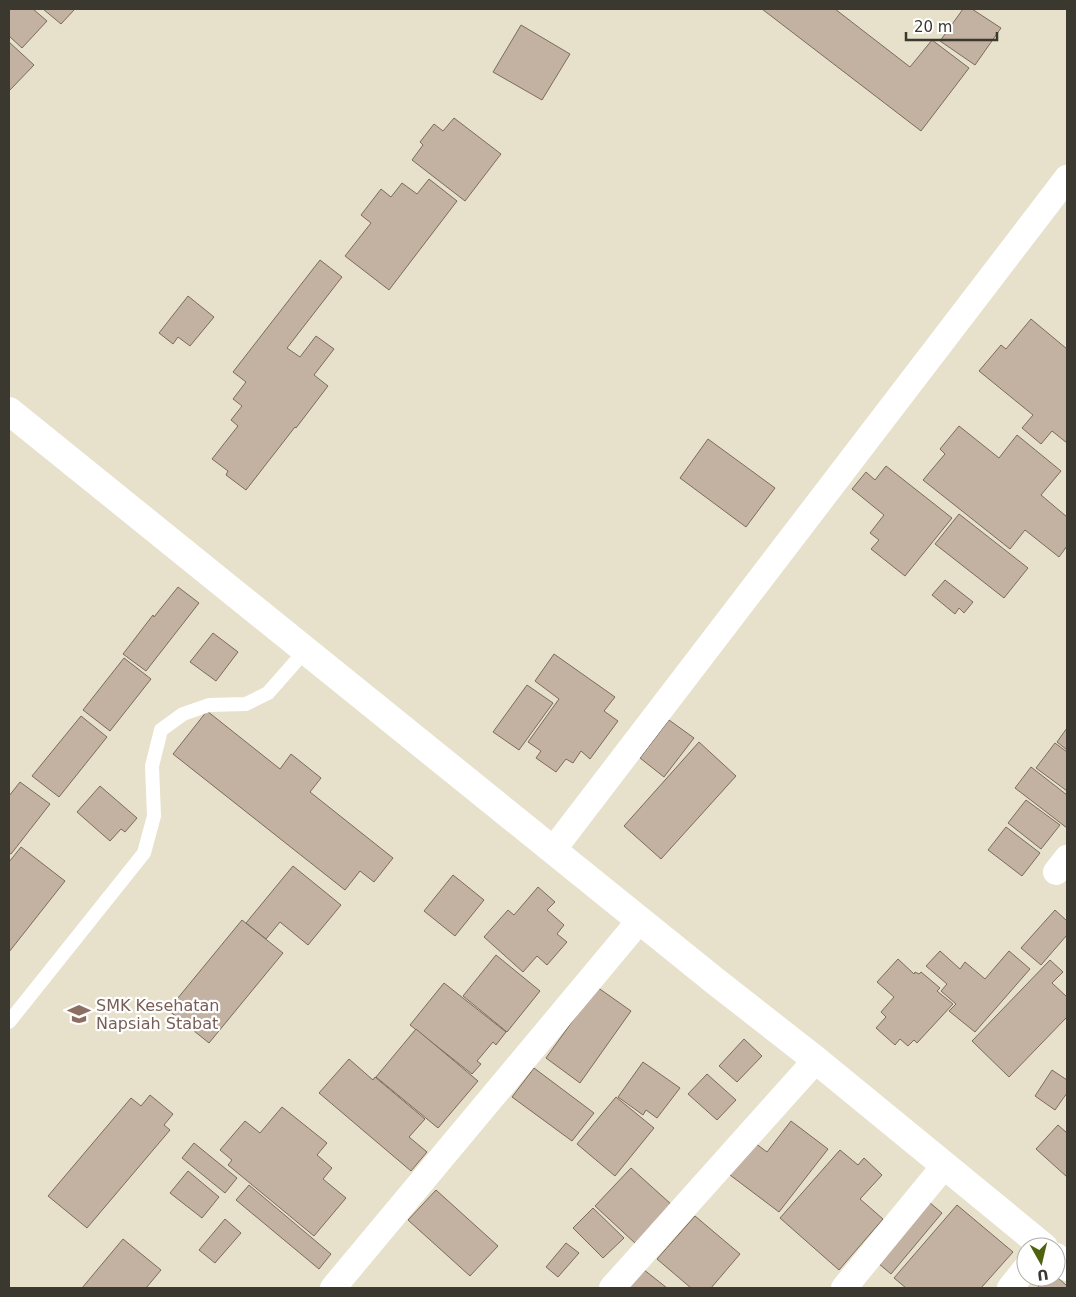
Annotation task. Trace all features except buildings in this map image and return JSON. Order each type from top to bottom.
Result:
[{"type":"street","points":[[553,850],[1067,178]]},
{"type":"street","points":[[9,411],[305,652],[816,1060],[1032,1237]]},
{"type":"street","points":[[333,1288],[640,920]]},
{"type":"street","points":[[612,1288],[816,1060]]},
{"type":"street","points":[[844,1288],[945,1165]]},
{"type":"lane","points":[[9,1022],[144,854],[154,816],[152,766],[160,730],[183,714],[200,708],[209,705],[246,704],[268,693],[305,652]]},
{"type":"place","name":"SMK Kesehatan Napsiah Stabat","points":[[79,1014]]}]
